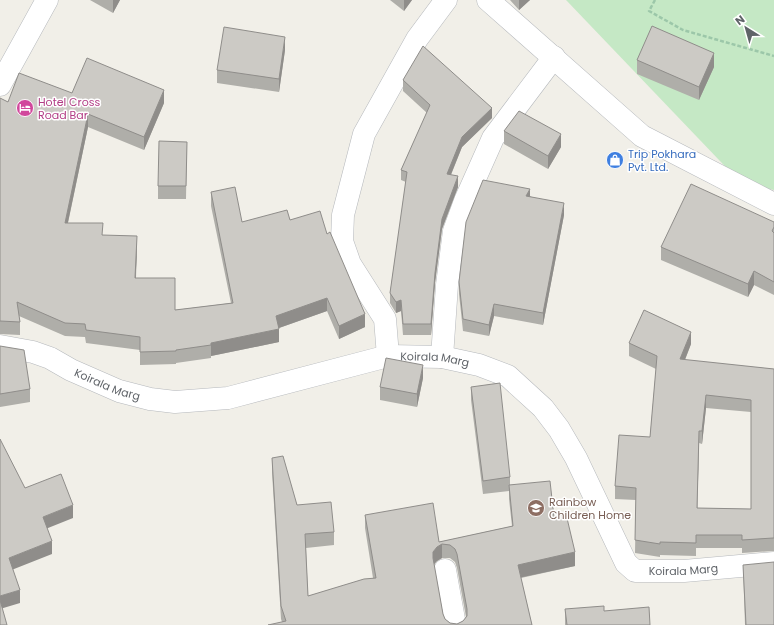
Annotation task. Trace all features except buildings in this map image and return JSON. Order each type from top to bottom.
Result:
[{"type":"street","points":[[0,84],[47,0]]},
{"type":"street","points":[[388,356],[385,319],[350,264],[342,241],[343,215],[364,134],[417,39],[446,0]]},
{"type":"street","points":[[488,0],[642,136],[774,204]]},
{"type":"street","points":[[442,357],[447,285],[454,231],[465,201],[492,138],[554,57]]},
{"type":"street","name":"Koirala Marg","points":[[0,346],[33,352],[50,358],[76,373],[119,391],[150,399],[175,402],[228,398],[388,356],[442,357],[479,364],[508,376],[543,408],[559,430],[576,458],[626,562],[635,571],[684,571],[774,563]]},
{"type":"street","points":[[445,570],[455,625]]},
{"type":"path","points":[[655,0],[649,11],[684,30],[774,56]]},
{"type":"green space","points":[[566,0],[774,0],[774,190],[741,183]]},
{"type":"place","name":"Hotel Cross Road Bar","points":[[25,108]]},
{"type":"place","name":"Trip Pokhara Pvt. Ltd.","points":[[615,160]]},
{"type":"place","name":"Rainbow Children Home","points":[[536,508]]}]
